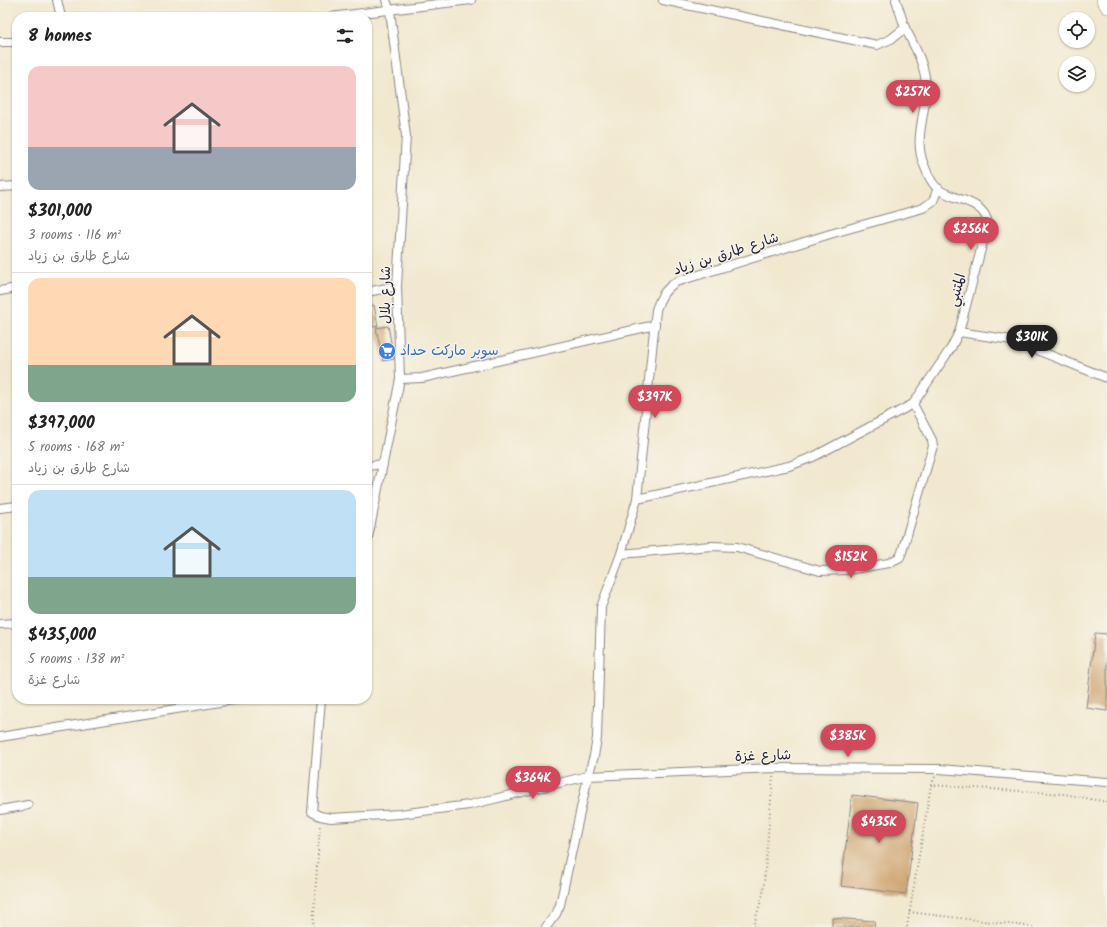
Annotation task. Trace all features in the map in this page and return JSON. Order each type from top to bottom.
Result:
[{"type":"main road","points":[[1102,0],[1107,8]]},
{"type":"street","points":[[56,0],[60,12]]},
{"type":"street","name":"شارع بلال","points":[[372,518],[400,378],[397,286],[406,136],[390,11],[386,0]]},
{"type":"street","points":[[372,13],[472,0]]},
{"type":"street","points":[[663,0],[869,44],[884,43],[905,28]]},
{"type":"street","points":[[896,0],[905,28],[917,52],[925,78],[923,112],[918,145],[930,177],[938,188]]},
{"type":"street","points":[[0,42],[12,42]]},
{"type":"street","points":[[0,187],[12,186]]},
{"type":"street","name":"شارع طارق بن زياد","points":[[546,927],[556,914],[560,905],[588,776],[594,756],[597,738],[601,607],[621,554],[637,499],[655,325],[659,300],[666,288],[676,282],[830,234],[923,208],[932,201],[938,188]]},
{"type":"street","name":"المتنبي","points":[[938,188],[978,207],[984,212],[988,223],[959,332]]},
{"type":"street","points":[[372,291],[397,286]]},
{"type":"street","points":[[0,291],[12,289]]},
{"type":"street","points":[[400,378],[430,376],[655,325]]},
{"type":"street","points":[[637,499],[709,484],[801,461],[824,452],[913,404],[951,348],[959,332],[1012,340],[1107,378]]},
{"type":"street","points":[[621,554],[711,546],[736,547],[820,571],[847,570],[894,561],[902,552],[933,446],[932,440],[913,404]]},
{"type":"street","points":[[372,465],[383,464]]},
{"type":"street","points":[[0,508],[12,507]]},
{"type":"street","points":[[0,624],[12,623]]},
{"type":"street","points":[[0,736],[207,704]]},
{"type":"street","points":[[320,816],[312,812],[321,704]]},
{"type":"street","name":"شارع غزة","points":[[320,816],[331,818],[400,814],[469,805],[588,776],[774,768],[939,769],[1107,782]]},
{"type":"street","points":[[0,810],[28,806]]},
{"type":"path","points":[[753,927],[762,894],[774,768]]},
{"type":"path","points":[[907,927],[931,785],[939,769]]},
{"type":"path","points":[[931,785],[1064,794],[1107,802]]},
{"type":"path","points":[[313,927],[320,816]]},
{"type":"path","points":[[909,912],[1034,927]]},
{"type":"building","points":[[374,305],[378,326],[372,327],[372,306]]},
{"type":"building","points":[[388,326],[394,359],[383,361],[376,328]]},
{"type":"building","points":[[1095,633],[1107,634],[1107,711],[1086,708]]},
{"type":"building","points":[[852,795],[918,803],[906,894],[841,886]]},
{"type":"building","points":[[832,918],[875,921],[874,927],[832,927]]},
{"type":"place","name":"سوبر ماركت حداد","points":[[387,351]]}]
